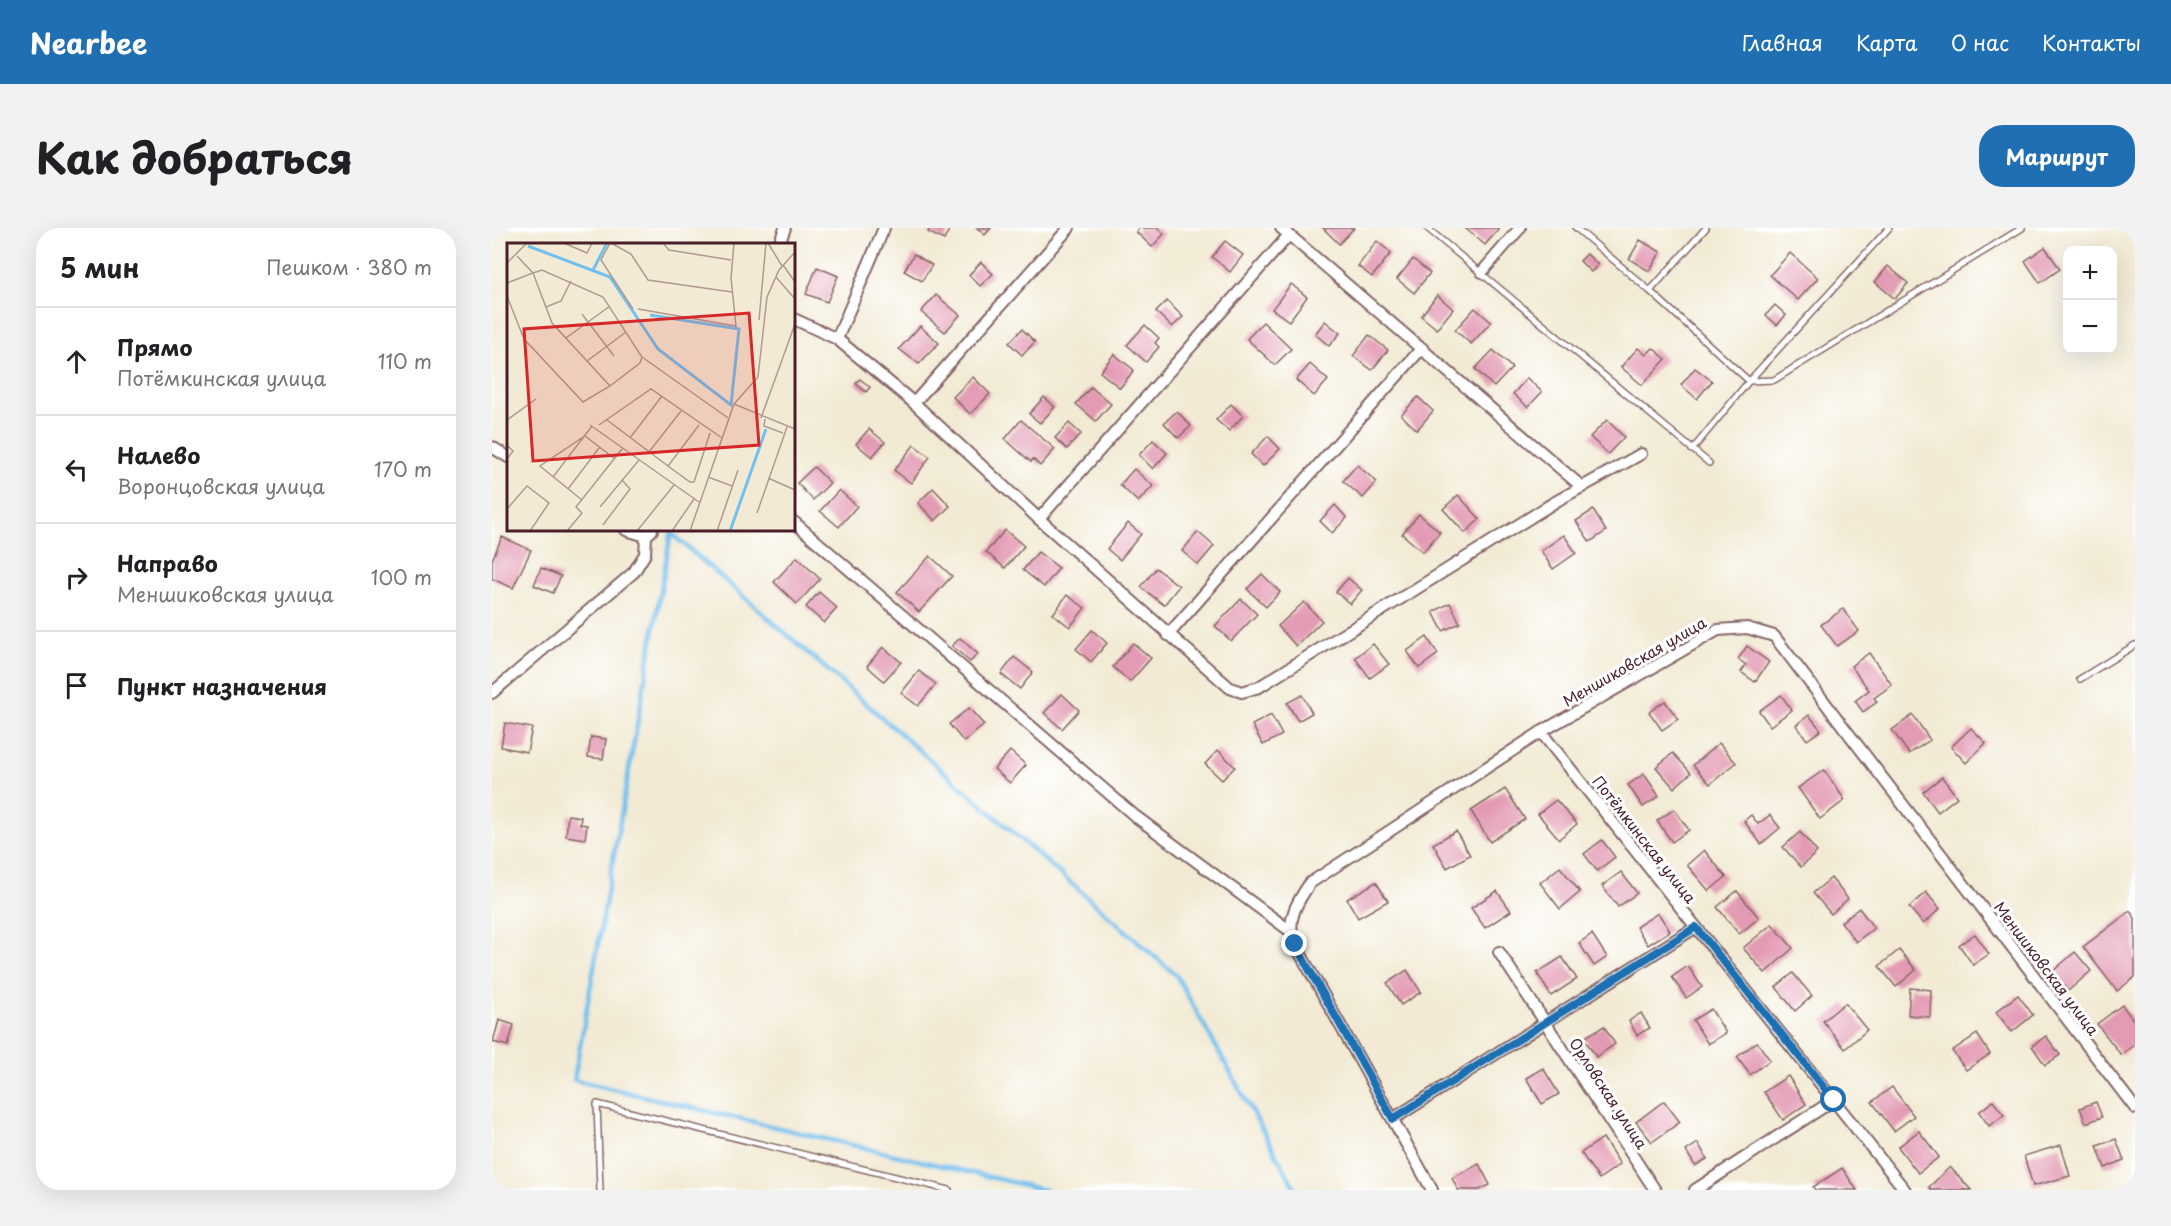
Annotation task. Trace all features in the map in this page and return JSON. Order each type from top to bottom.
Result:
[{"type":"street","points":[[778,243],[786,228]]},
{"type":"street","points":[[837,339],[884,228]]},
{"type":"street","points":[[914,403],[1069,228]]},
{"type":"street","points":[[1482,272],[1520,228]]},
{"type":"street","points":[[1039,519],[1285,231],[1581,487]]},
{"type":"street","points":[[795,319],[837,339],[914,403],[1168,635],[1230,688],[1242,692],[1259,687],[1581,487],[1641,454]]},
{"type":"street","points":[[1168,635],[1422,348]]},
{"type":"street","points":[[492,447],[507,456]]},
{"type":"street","points":[[795,523],[1135,816],[1289,930],[1432,1190]]},
{"type":"street","points":[[492,693],[634,572],[645,554],[649,533],[634,531]]},
{"type":"street","name":"Меншиковская улица","points":[[1289,930],[1298,901],[1310,883],[1541,732],[1718,630],[1747,628],[1774,636],[2135,1108]]},
{"type":"street","name":"Потёмкинская улица","points":[[1541,732],[1905,1190]]},
{"type":"street","points":[[1393,1119],[1696,927]]},
{"type":"street","name":"Орловская улица","points":[[1499,951],[1655,1190]]},
{"type":"street","points":[[1695,1190],[1834,1100]]},
{"type":"lane","points":[[1426,228],[1482,272],[1708,463]]},
{"type":"lane","points":[[1575,228],[1650,291],[1749,381],[1774,380],[2022,228]]},
{"type":"lane","points":[[1650,291],[1706,228]]},
{"type":"lane","points":[[1692,450],[1749,381],[1889,228]]},
{"type":"lane","points":[[2080,678],[2135,645]]},
{"type":"lane","points":[[600,1190],[597,1104],[949,1190]]},
{"type":"building","points":[[930,228],[950,228],[944,240],[928,232]]},
{"type":"building","points":[[977,228],[991,228],[985,235]]},
{"type":"building","points":[[1139,228],[1158,228],[1164,234],[1152,247],[1136,232]]},
{"type":"building","points":[[1323,228],[1354,228],[1339,244]]},
{"type":"building","points":[[1465,228],[1497,228],[1499,229],[1485,245]]},
{"type":"building","points":[[1640,240],[1661,252],[1649,271],[1629,259]]},
{"type":"building","points":[[1225,241],[1243,255],[1230,272],[1212,257]]},
{"type":"building","points":[[1377,241],[1391,253],[1372,277],[1358,266]]},
{"type":"building","points":[[2045,247],[2060,269],[2040,283],[2025,261]]},
{"type":"building","points":[[1790,253],[1818,278],[1798,300],[1770,275]]},
{"type":"building","points":[[914,254],[932,265],[922,281],[904,271]]},
{"type":"building","points":[[1587,254],[1598,265],[1591,272],[1580,261]]},
{"type":"building","points":[[1413,259],[1430,273],[1414,293],[1397,279]]},
{"type":"building","points":[[981,262],[993,274],[980,286],[969,275]]},
{"type":"building","points":[[1888,266],[1908,283],[1895,299],[1875,282]]},
{"type":"building","points":[[817,267],[838,276],[827,302],[806,294]]},
{"type":"building","points":[[1291,284],[1307,297],[1289,321],[1272,309]]},
{"type":"building","points":[[936,295],[960,315],[945,332],[921,312]]},
{"type":"building","points":[[1437,295],[1453,309],[1437,329],[1421,316]]},
{"type":"building","points":[[1167,301],[1183,317],[1172,327],[1156,312]]},
{"type":"building","points":[[1775,305],[1786,315],[1777,325],[1766,315]]},
{"type":"building","points":[[1475,308],[1491,322],[1471,344],[1455,330]]},
{"type":"building","points":[[1325,321],[1340,333],[1329,346],[1315,334]]},
{"type":"building","points":[[1263,322],[1291,349],[1275,365],[1247,339]]},
{"type":"building","points":[[1145,325],[1159,338],[1155,343],[1159,347],[1146,362],[1127,345]]},
{"type":"building","points":[[920,326],[939,343],[919,364],[899,349]]},
{"type":"building","points":[[1022,329],[1035,342],[1022,355],[1009,343]]},
{"type":"building","points":[[1369,335],[1388,350],[1372,370],[1353,356]]},
{"type":"building","points":[[1638,348],[1646,355],[1653,348],[1666,359],[1642,385],[1621,367]]},
{"type":"building","points":[[1493,350],[1512,368],[1494,387],[1475,369]]},
{"type":"building","points":[[1114,354],[1134,370],[1120,388],[1100,372]]},
{"type":"building","points":[[1310,364],[1328,380],[1314,396],[1296,380]]},
{"type":"building","points":[[1695,368],[1712,381],[1697,399],[1681,385]]},
{"type":"building","points":[[973,377],[990,394],[970,414],[953,397]]},
{"type":"building","points":[[1527,378],[1542,392],[1528,407],[1513,394]]},
{"type":"building","points":[[860,379],[870,387],[866,392],[856,384]]},
{"type":"building","points":[[1091,387],[1111,404],[1096,421],[1076,404]]},
{"type":"building","points":[[1044,397],[1055,407],[1040,423],[1029,414]]},
{"type":"building","points":[[1418,397],[1433,411],[1417,430],[1401,415]]},
{"type":"building","points":[[1231,404],[1243,416],[1229,431],[1216,420]]},
{"type":"building","points":[[1177,411],[1191,426],[1178,438],[1164,423]]},
{"type":"building","points":[[1021,420],[1055,449],[1040,466],[1033,459],[1031,462],[1005,439]]},
{"type":"building","points":[[1607,420],[1624,437],[1608,454],[1590,437]]},
{"type":"building","points":[[1069,423],[1081,434],[1067,449],[1055,438]]},
{"type":"building","points":[[869,429],[885,442],[872,457],[856,444]]},
{"type":"building","points":[[1268,436],[1280,449],[1263,466],[1251,454]]},
{"type":"building","points":[[1153,440],[1167,453],[1153,469],[1139,455]]},
{"type":"building","points":[[914,445],[930,457],[911,483],[894,470]]},
{"type":"building","points":[[1357,465],[1377,482],[1363,498],[1343,481]]},
{"type":"building","points":[[814,467],[830,483],[813,500],[797,483]]},
{"type":"building","points":[[1134,469],[1153,486],[1138,502],[1120,485]]},
{"type":"building","points":[[933,488],[950,506],[935,521],[918,503]]},
{"type":"building","points":[[839,490],[857,506],[839,527],[820,511]]},
{"type":"building","points":[[1458,495],[1480,519],[1465,533],[1443,509]]},
{"type":"building","points":[[1335,505],[1347,518],[1332,533],[1320,521]]},
{"type":"building","points":[[1593,510],[1606,531],[1590,542],[1576,521]]},
{"type":"building","points":[[1419,514],[1440,532],[1423,552],[1402,534]]},
{"type":"building","points":[[1128,523],[1141,534],[1120,560],[1107,549]]},
{"type":"building","points":[[1005,530],[1024,546],[1005,568],[986,552]]},
{"type":"building","points":[[1198,532],[1214,546],[1198,565],[1182,551]]},
{"type":"building","points":[[1564,535],[1576,553],[1553,569],[1541,551]]},
{"type":"building","points":[[502,537],[531,550],[513,588],[492,579],[492,560]]},
{"type":"building","points":[[1038,552],[1059,568],[1044,587],[1023,570]]},
{"type":"building","points":[[930,556],[952,576],[919,612],[897,592]]},
{"type":"building","points":[[797,557],[820,579],[797,604],[774,582]]},
{"type":"building","points":[[541,568],[561,576],[553,593],[534,585]]},
{"type":"building","points":[[1156,568],[1179,586],[1164,605],[1141,587]]},
{"type":"building","points":[[1262,574],[1280,592],[1266,607],[1247,589]]},
{"type":"building","points":[[1348,578],[1362,590],[1350,604],[1336,592]]},
{"type":"building","points":[[819,592],[837,608],[824,623],[806,607]]},
{"type":"building","points":[[1067,595],[1085,608],[1070,627],[1053,614]]},
{"type":"building","points":[[1241,599],[1257,614],[1231,641],[1215,626]]},
{"type":"building","points":[[1304,602],[1322,621],[1296,646],[1278,626]]},
{"type":"building","points":[[1450,603],[1460,623],[1443,631],[1433,612]]},
{"type":"building","points":[[1843,609],[1859,631],[1837,646],[1821,625]]},
{"type":"building","points":[[1092,630],[1107,643],[1091,662],[1076,649]]},
{"type":"building","points":[[1427,637],[1438,654],[1419,668],[1407,651]]},
{"type":"building","points":[[960,638],[978,654],[970,662],[952,646]]},
{"type":"building","points":[[1133,643],[1151,658],[1130,682],[1113,667]]},
{"type":"building","points":[[1373,644],[1389,664],[1370,678],[1355,658]]},
{"type":"building","points":[[1747,646],[1769,662],[1755,682],[1741,672],[1746,665],[1738,659]]},
{"type":"building","points":[[883,647],[901,662],[884,681],[867,666]]},
{"type":"building","points":[[1869,653],[1892,685],[1874,698],[1877,702],[1863,712],[1855,701],[1869,690],[1851,666]]},
{"type":"building","points":[[1014,657],[1033,672],[1020,689],[1001,674]]},
{"type":"building","points":[[919,671],[936,684],[918,706],[901,693]]},
{"type":"building","points":[[1062,694],[1079,710],[1062,729],[1044,713]]},
{"type":"building","points":[[1302,695],[1312,713],[1298,721],[1287,703]]},
{"type":"building","points":[[1781,695],[1792,710],[1770,726],[1759,711]]},
{"type":"building","points":[[1665,701],[1678,719],[1662,730],[1649,712]]},
{"type":"building","points":[[969,708],[984,725],[964,742],[949,724]]},
{"type":"building","points":[[1271,715],[1282,735],[1263,745],[1252,725]]},
{"type":"building","points":[[1809,715],[1821,730],[1807,740],[1796,725]]},
{"type":"building","points":[[1913,715],[1930,740],[1909,754],[1892,730]]},
{"type":"building","points":[[505,723],[532,728],[527,752],[501,747]]},
{"type":"building","points":[[1971,728],[1986,743],[1966,763],[1951,747]]},
{"type":"building","points":[[591,737],[606,739],[603,759],[588,757]]},
{"type":"building","points":[[1719,743],[1736,763],[1710,784],[1693,765]]},
{"type":"building","points":[[1218,750],[1235,767],[1222,780],[1205,764]]},
{"type":"building","points":[[1010,751],[1026,765],[1010,783],[994,769]]},
{"type":"building","points":[[1673,753],[1691,773],[1674,788],[1656,767]]},
{"type":"building","points":[[1824,770],[1845,800],[1820,819],[1798,788]]},
{"type":"building","points":[[1644,774],[1659,796],[1643,807],[1628,785]]},
{"type":"building","points":[[1942,777],[1957,797],[1938,812],[1923,792]]},
{"type":"building","points":[[1505,789],[1525,819],[1490,842],[1471,811]]},
{"type":"building","points":[[1556,800],[1577,824],[1559,839],[1538,814]]},
{"type":"building","points":[[1674,809],[1689,830],[1672,842],[1657,821]]},
{"type":"building","points":[[568,815],[581,817],[580,824],[587,825],[585,839],[566,836]]},
{"type":"building","points":[[1751,815],[1758,824],[1770,815],[1780,828],[1761,844],[1744,821]]},
{"type":"building","points":[[1456,831],[1470,855],[1447,868],[1433,844]]},
{"type":"building","points":[[1800,832],[1817,852],[1801,867],[1783,847]]},
{"type":"building","points":[[1602,840],[1615,857],[1597,871],[1584,854]]},
{"type":"building","points":[[1704,850],[1726,877],[1709,891],[1687,865]]},
{"type":"building","points":[[1560,867],[1580,892],[1560,909],[1540,883]]},
{"type":"building","points":[[1621,872],[1637,893],[1618,907],[1602,886]]},
{"type":"building","points":[[1831,878],[1848,899],[1831,914],[1813,893]]},
{"type":"building","points":[[1376,882],[1388,901],[1358,918],[1347,899]]},
{"type":"building","points":[[1497,891],[1511,911],[1485,928],[1471,908]]},
{"type":"building","points":[[1737,891],[1759,918],[1739,934],[1717,907]]},
{"type":"building","points":[[1926,892],[1940,909],[1923,924],[1909,907]]},
{"type":"building","points":[[1859,908],[1874,928],[1856,942],[1841,922]]},
{"type":"building","points":[[2130,911],[2135,918],[2135,977],[2117,991],[2083,947]]},
{"type":"building","points":[[1658,913],[1670,931],[1648,945],[1636,927]]},
{"type":"building","points":[[1772,924],[1793,948],[1765,973],[1743,948]]},
{"type":"building","points":[[1592,934],[1607,957],[1594,966],[1579,943]]},
{"type":"building","points":[[1975,934],[1989,954],[1973,965],[1959,945]]},
{"type":"building","points":[[1899,950],[1916,970],[1896,987],[1879,966]]},
{"type":"building","points":[[2075,952],[2091,971],[2068,991],[2052,972]]},
{"type":"building","points":[[1562,957],[1577,979],[1551,996],[1537,973]]},
{"type":"building","points":[[1688,966],[1702,987],[1686,998],[1672,977]]},
{"type":"building","points":[[1407,970],[1421,992],[1401,1005],[1387,983]]},
{"type":"building","points":[[1793,973],[1812,996],[1795,1011],[1776,987]]},
{"type":"building","points":[[1910,988],[1931,990],[1930,1017],[1908,1015]]},
{"type":"building","points":[[2018,995],[2033,1015],[2012,1032],[1996,1012]]},
{"type":"building","points":[[1845,1003],[1867,1030],[1845,1049],[1823,1021]]},
{"type":"building","points":[[2122,1005],[2135,1022],[2135,1044],[2121,1055],[2097,1024]]},
{"type":"building","points":[[1711,1009],[1726,1033],[1708,1044],[1693,1020]]},
{"type":"building","points":[[1641,1013],[1650,1028],[1637,1035],[1629,1021]]},
{"type":"building","points":[[499,1020],[514,1025],[508,1046],[493,1042]]},
{"type":"building","points":[[1604,1026],[1615,1044],[1596,1057],[1584,1038]]},
{"type":"building","points":[[1977,1034],[1990,1054],[1966,1070],[1952,1051]]},
{"type":"building","points":[[2046,1036],[2060,1055],[2045,1065],[2032,1046]]},
{"type":"building","points":[[1757,1042],[1770,1060],[1750,1075],[1737,1057]]},
{"type":"building","points":[[1543,1068],[1559,1094],[1542,1104],[1526,1078]]},
{"type":"building","points":[[1788,1076],[1806,1104],[1783,1120],[1764,1092]]},
{"type":"building","points":[[1892,1087],[1914,1116],[1894,1131],[1872,1102]]},
{"type":"building","points":[[1664,1101],[1680,1122],[1652,1142],[1636,1122]]},
{"type":"building","points":[[1993,1101],[2004,1115],[1989,1126],[1979,1112]]},
{"type":"building","points":[[2096,1102],[2102,1117],[2086,1123],[2080,1108]]},
{"type":"building","points":[[1919,1131],[1939,1157],[1918,1173],[1898,1147]]},
{"type":"building","points":[[1603,1138],[1620,1164],[1599,1179],[1581,1153]]},
{"type":"building","points":[[2116,1139],[2124,1160],[2105,1168],[2097,1146]]},
{"type":"building","points":[[1698,1143],[1707,1159],[1695,1166],[1686,1151]]},
{"type":"building","points":[[2061,1145],[2070,1176],[2033,1186],[2024,1156]]},
{"type":"building","points":[[1479,1164],[1490,1185],[1479,1190],[1458,1190],[1452,1178]]},
{"type":"building","points":[[1950,1167],[1971,1190],[1932,1190],[1929,1187]]},
{"type":"building","points":[[1842,1168],[1857,1190],[1815,1190],[1813,1187]]},
{"type":"waterway","points":[[1045,1190],[574,1080],[671,533],[1176,975],[1296,1190]]},
{"type":"route","points":[[1295,944],[1393,1119],[1696,927],[1834,1100]]}]
